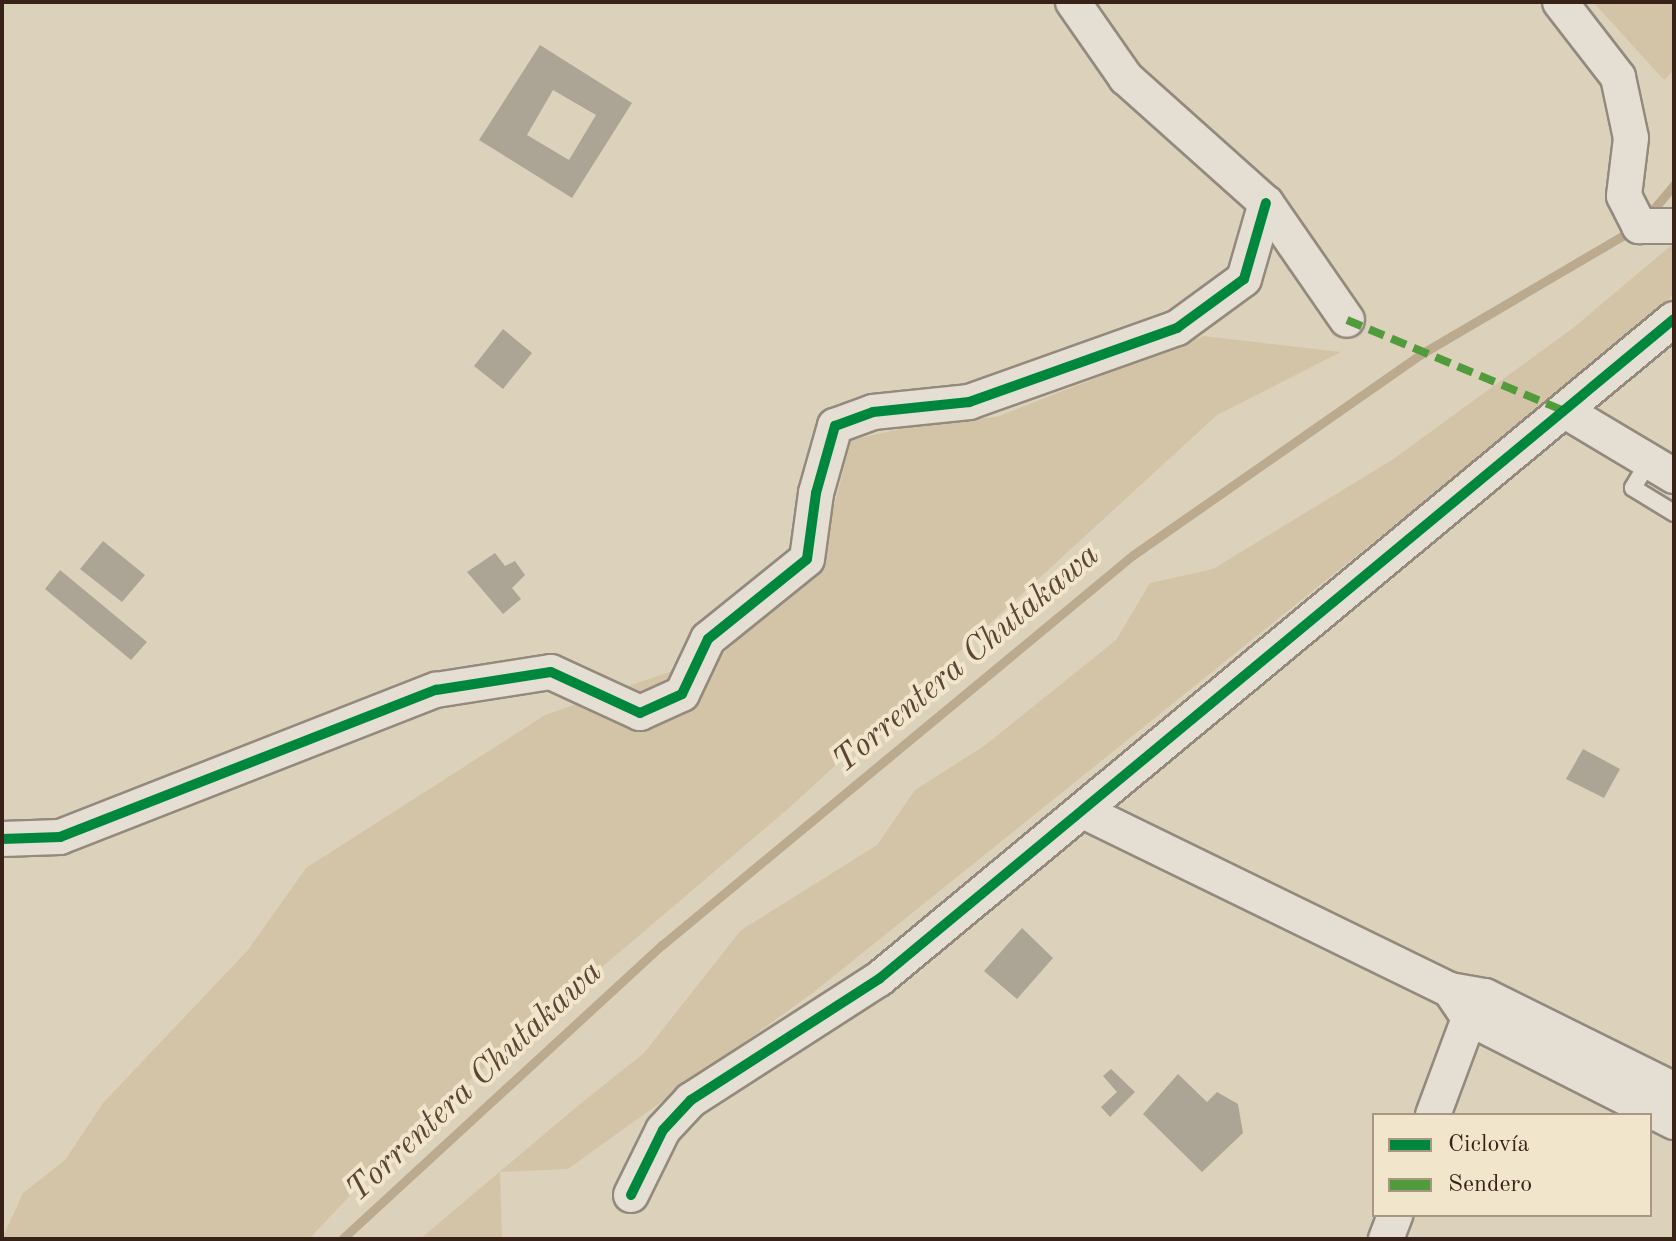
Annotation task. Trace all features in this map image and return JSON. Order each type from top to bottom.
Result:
[{"type":"street","points":[[1073,2],[1126,78],[1266,203],[1347,320]]},
{"type":"street","points":[[1560,2],[1618,77],[1631,138],[1624,196],[1639,226],[1674,226]]},
{"type":"street","points":[[2,839],[60,837],[436,690],[551,672],[640,713],[682,694],[708,639],[807,559],[816,493],[835,426],[873,412],[969,402],[1177,328],[1244,279],[1266,203]]},
{"type":"street","points":[[631,1195],[663,1130],[691,1100],[879,979],[1085,812],[1674,319]]},
{"type":"street","points":[[1565,411],[1661,468]]},
{"type":"street","points":[[1085,812],[1450,990],[1485,996],[1674,1090]]},
{"type":"street","points":[[1450,990],[1469,1018],[1674,1122]]},
{"type":"street","points":[[1434,1113],[1469,1018]]},
{"type":"street","points":[[1386,1239],[1394,1217]]},
{"type":"lane","points":[[1661,468],[1633,488],[1674,513]]},
{"type":"shaded area","points":[[1593,2],[1674,2],[1674,70],[1664,80]]},
{"type":"shaded area","points":[[1674,243],[1674,294],[1616,347],[814,992],[568,1169],[500,1172],[502,1239],[420,1239],[580,1104],[644,1053],[741,930],[877,845],[915,790],[984,746],[1116,640],[1150,583],[1213,569],[1392,460],[1573,328]]},
{"type":"shaded area","points":[[1204,336],[1341,352],[1217,415],[789,808],[420,1122],[309,1239],[2,1239],[23,1193],[65,1160],[103,1103],[248,950],[306,868],[545,715],[724,653],[820,561],[851,440],[922,424],[996,417]]},
{"type":"building","points":[[540,45],[632,103],[572,198],[479,140]],"holes":[[[553,90],[596,115],[569,160],[527,135]]]},
{"type":"building","points":[[503,329],[532,353],[503,389],[474,366]]},
{"type":"building","points":[[103,541],[145,575],[122,602],[80,569]]},
{"type":"building","points":[[495,553],[505,566],[515,561],[525,575],[512,588],[521,599],[503,614],[467,572]]},
{"type":"building","points":[[60,570],[147,642],[131,660],[45,589]]},
{"type":"building","points":[[1583,749],[1620,769],[1604,798],[1566,779]]},
{"type":"building","points":[[1022,928],[1053,958],[1017,999],[984,971]]},
{"type":"building","points":[[1111,1069],[1135,1092],[1110,1117],[1101,1107],[1117,1092],[1103,1076]]},
{"type":"building","points":[[1178,1074],[1207,1102],[1217,1092],[1238,1104],[1243,1133],[1202,1172],[1143,1114]]},
{"type":"waterway","name":"Torrentera Chutakawa","points":[[1645,219],[1674,185]]},
{"type":"waterway","name":"Torrentera Chutakawa","points":[[342,1239],[662,945],[1133,555],[1421,354],[1634,229]]},
{"type":"marked path","points":[[1347,320],[1565,411]]},
{"type":"cycle path","points":[[2,839],[60,837],[436,690],[551,672],[640,713],[682,694],[708,639],[807,559],[816,493],[835,426],[873,412],[969,402],[1177,328],[1244,279],[1266,203]]},
{"type":"cycle path","points":[[631,1195],[663,1130],[691,1100],[879,979],[1674,319]]}]
